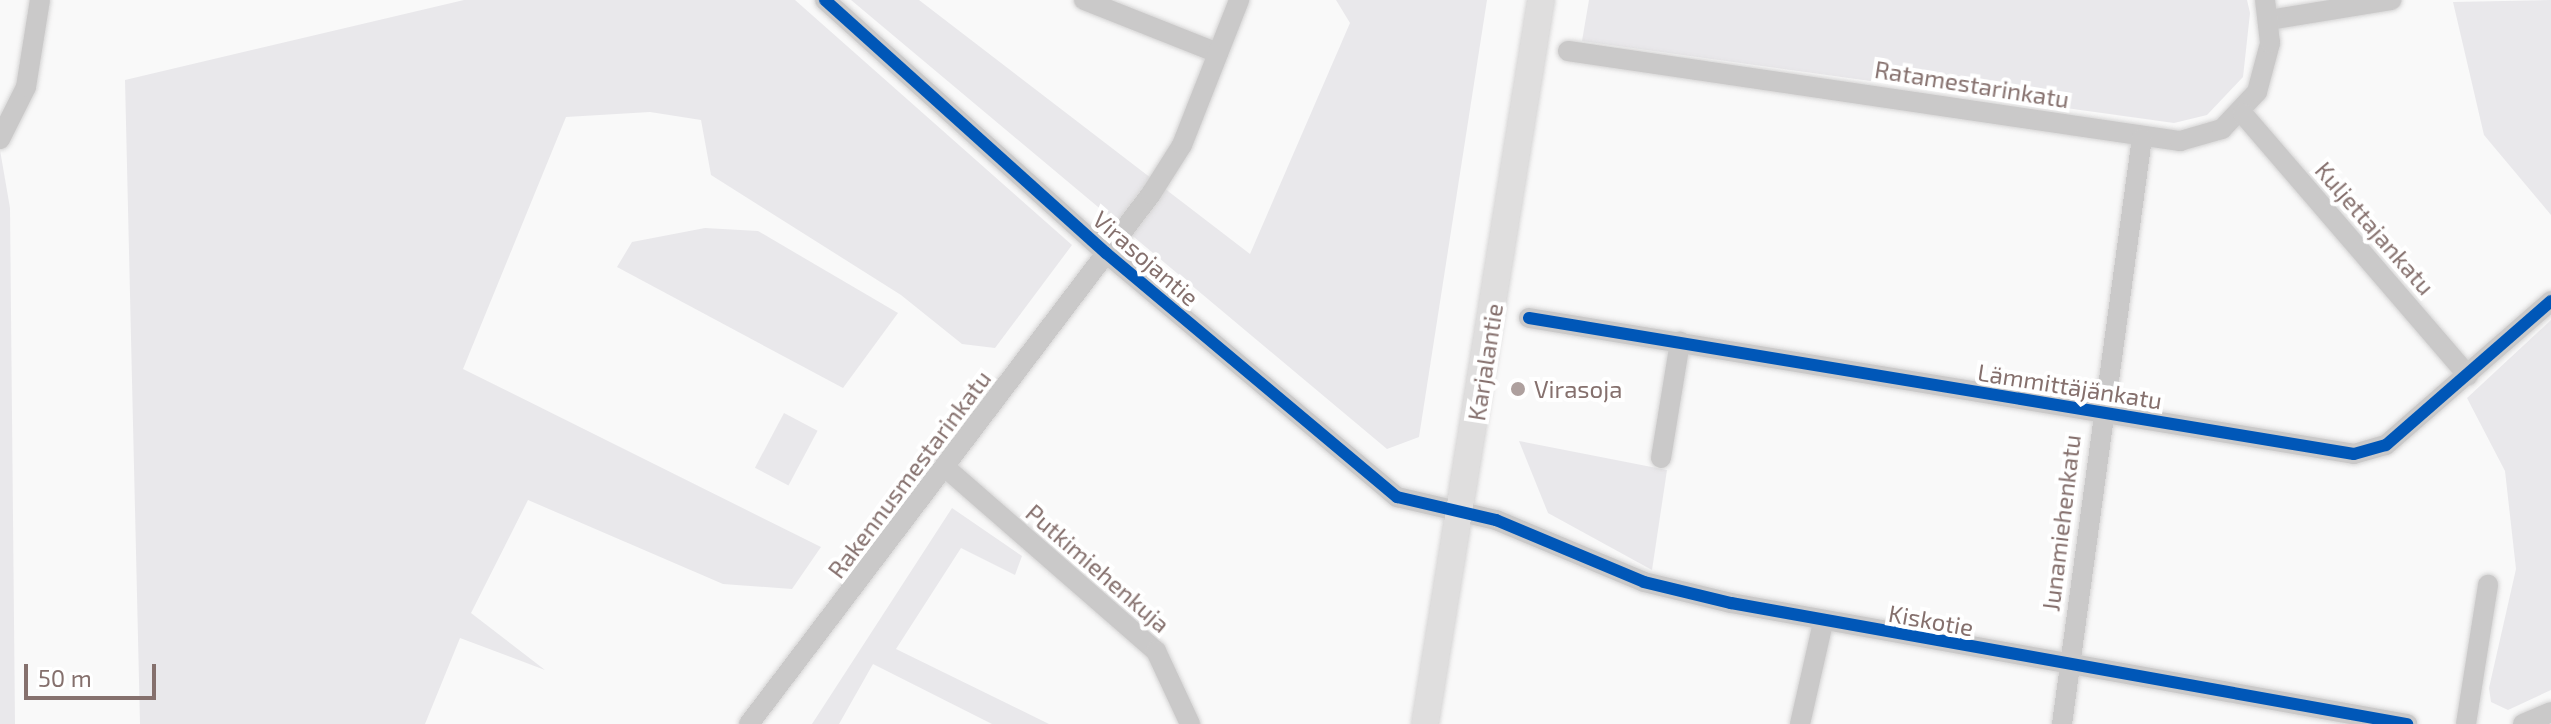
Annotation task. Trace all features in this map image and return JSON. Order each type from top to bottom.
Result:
[{"type":"main road","name":"Karjalantie","points":[[1425,724],[1541,0]]},
{"type":"street","points":[[0,139],[26,87],[40,0]]},
{"type":"street","name":"Virasojantie","points":[[825,0],[1106,253],[1363,475],[1397,497],[1460,512]]},
{"type":"street","points":[[1084,0],[1218,53]]},
{"type":"street","name":"Rakennusmestarinkatu","points":[[749,724],[946,468],[1182,145],[1239,0]]},
{"type":"street","points":[[2243,114],[2266,70],[2267,10],[2391,0]]},
{"type":"street","name":"Ratamestarinkatu","points":[[1568,51],[2142,138],[2199,139],[2243,114]]},
{"type":"street","name":"Kuljettajankatu","points":[[2243,114],[2468,376]]},
{"type":"street","name":"Junamiehenkatu","points":[[2062,724],[2101,415],[2142,138]]},
{"type":"street","name":"Lämmittäjänkatu","points":[[1529,318],[2101,415],[2363,453],[2386,445],[2551,301]]},
{"type":"street","points":[[1661,458],[1680,342]]},
{"type":"street","name":"Putkimiehenkuja","points":[[946,468],[1156,651],[1190,724]]},
{"type":"street","name":"Kiskotie","points":[[1460,512],[1525,530],[1644,582],[1823,623],[2407,724]]},
{"type":"street","points":[[2466,724],[2488,585]]},
{"type":"street","points":[[1800,724],[1823,623]]},
{"type":"street","points":[[2523,724],[2551,712]]},
{"type":"shaded area","points":[[464,0],[795,0],[1072,245],[995,348],[962,344],[901,295],[711,175],[701,120],[650,112],[566,117],[463,369],[821,547],[792,589],[723,584],[528,500],[471,613],[545,670],[460,638],[425,724],[140,724],[125,80]]},
{"type":"shaded area","points":[[851,0],[919,0],[1250,254],[1350,23],[1336,0],[1487,0],[1419,437],[1387,449]]},
{"type":"shaded area","points":[[1589,0],[2247,0],[2250,13],[2243,77],[2207,115],[2174,123],[1582,41]]},
{"type":"shaded area","points":[[2551,0],[2551,215],[2484,135],[2453,2]]},
{"type":"shaded area","points":[[0,150],[10,208],[15,724],[0,724]]},
{"type":"shaded area","points":[[705,228],[758,231],[898,313],[843,388],[617,267],[632,242]]},
{"type":"shaded area","points":[[2551,320],[2551,690],[2508,710],[2491,702],[2489,688],[2516,569],[2505,471],[2467,398]]},
{"type":"shaded area","points":[[784,413],[818,431],[788,486],[755,468]]},
{"type":"shaded area","points":[[1519,441],[1667,470],[1652,570],[1548,513]]},
{"type":"shaded area","points":[[952,508],[1022,556],[1015,575],[961,548],[896,649],[1049,724],[992,724],[873,664],[839,724],[812,724]]},
{"type":"cycle path","points":[[825,0],[1106,253],[1397,497],[1496,520],[1644,582],[1731,603],[2407,724]]},
{"type":"cycle path","points":[[1529,318],[2354,454],[2386,445],[2551,301]]},
{"type":"place","name":"Virasoja","points":[[1518,389]]}]
